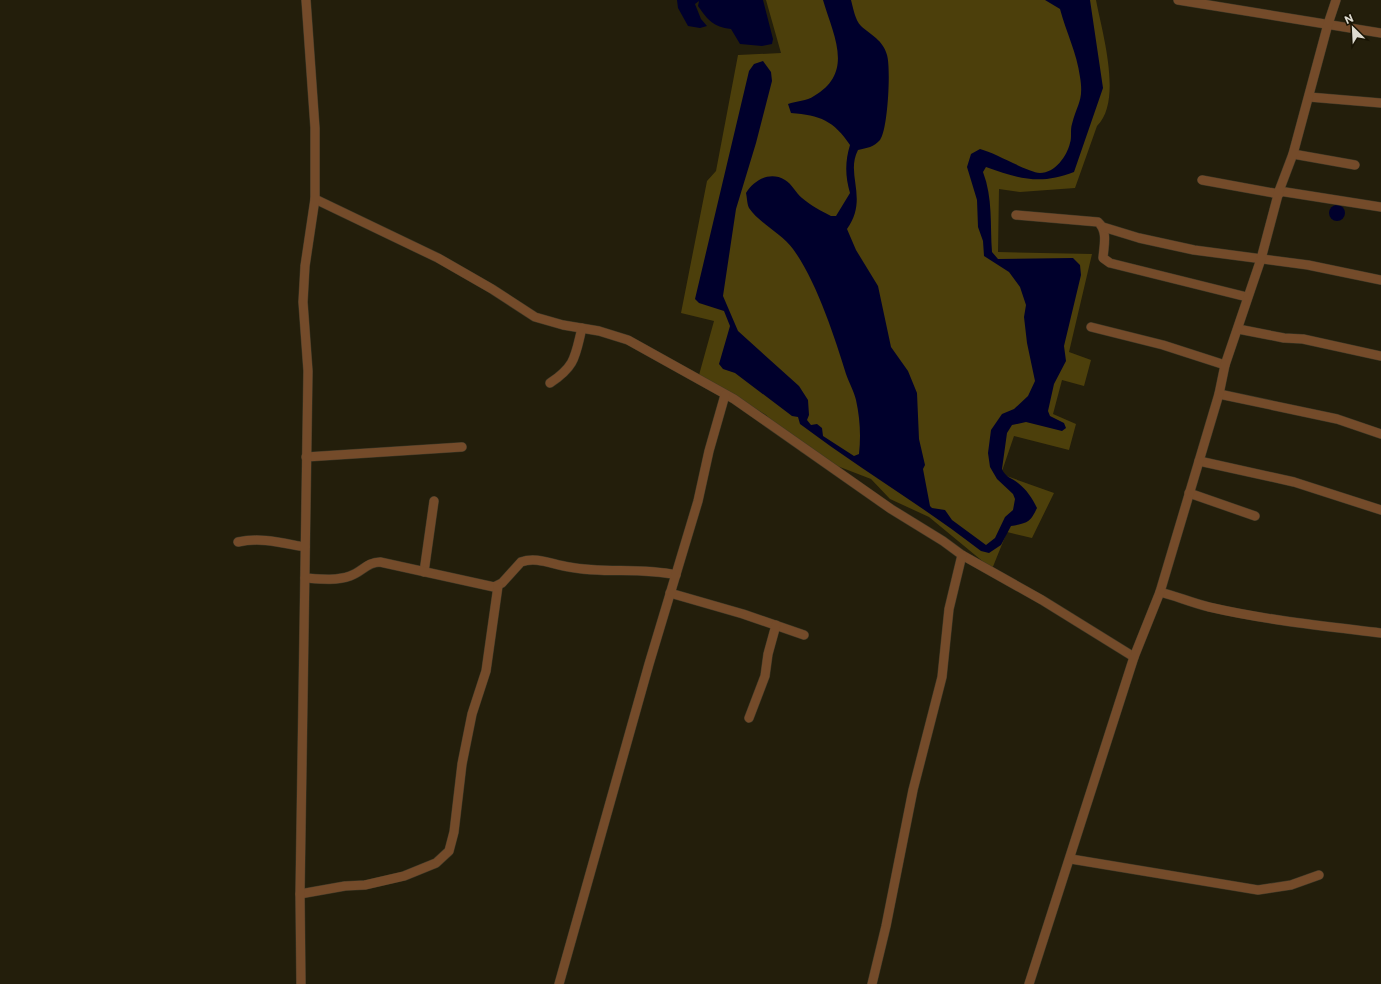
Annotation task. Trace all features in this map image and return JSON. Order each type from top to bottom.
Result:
[{"type":"street","points":[[301,984],[300,894],[308,371],[303,302],[305,266],[315,199],[315,128],[306,0]]},
{"type":"street","points":[[1178,0],[1381,33]]},
{"type":"street","points":[[1029,984],[1071,859],[1134,657],[1160,592],[1219,394],[1225,365],[1261,259],[1279,193],[1293,154],[1328,24],[1336,0]]},
{"type":"street","points":[[1309,97],[1381,103]]},
{"type":"street","points":[[1293,154],[1355,165]]},
{"type":"street","points":[[1202,180],[1279,193],[1381,207]]},
{"type":"street","points":[[315,199],[438,258],[535,316],[563,325],[599,331],[628,340],[725,395],[891,509],[943,541],[962,555],[1042,600],[1134,657]]},
{"type":"street","points":[[1016,215],[1098,222],[1103,227],[1105,233],[1104,258],[1110,263],[1247,297]]},
{"type":"street","points":[[1103,227],[1139,238],[1194,250],[1308,266],[1381,280]]},
{"type":"street","points":[[1091,327],[1163,345],[1225,365]]},
{"type":"street","points":[[550,383],[567,371],[573,363],[582,328]]},
{"type":"street","points":[[1238,329],[1284,338],[1303,339],[1381,356]]},
{"type":"street","points":[[1219,394],[1338,419],[1381,434]]},
{"type":"street","points":[[559,984],[649,664],[676,575],[725,395]]},
{"type":"street","points":[[306,457],[462,446]]},
{"type":"street","points":[[1199,461],[1294,482],[1381,510]]},
{"type":"street","points":[[1189,493],[1254,516]]},
{"type":"street","points":[[424,572],[434,501]]},
{"type":"street","points":[[238,542],[252,539],[264,539],[305,547]]},
{"type":"street","points":[[872,984],[886,926],[914,783],[942,677],[949,609],[962,555]]},
{"type":"street","points":[[300,894],[345,886],[365,885],[404,876],[436,864],[449,851],[454,832],[462,764],[472,714],[486,671],[498,586],[521,562],[526,560],[536,560],[569,568],[630,570],[676,575]]},
{"type":"street","points":[[305,578],[348,577],[374,562],[424,572],[485,587],[498,586]]},
{"type":"street","points":[[1160,592],[1178,596],[1207,607],[1250,616],[1381,633]]},
{"type":"street","points":[[670,593],[804,635]]},
{"type":"street","points":[[749,718],[764,676],[776,625]]},
{"type":"street","points":[[1071,859],[1258,890],[1291,885],[1319,875]]},
{"type":"shaded area","points":[[766,0],[1096,0],[1106,47],[1110,84],[1109,100],[1105,115],[1097,126],[1075,188],[1020,192],[999,189],[998,252],[1092,254],[1069,352],[1091,360],[1084,386],[1062,380],[1053,414],[1076,424],[1069,450],[1014,436],[1001,474],[1054,493],[1032,538],[1007,532],[992,569],[929,517],[890,499],[871,479],[801,452],[766,415],[699,375],[714,321],[681,313],[707,181],[716,171],[738,55],[781,53]]},
{"type":"water","points":[[677,0],[763,0],[773,39],[772,44],[762,46],[740,44],[731,29],[715,25],[708,19],[698,6],[699,1],[695,4],[701,19],[707,26],[700,28],[688,26],[678,8]]},
{"type":"water","points":[[823,0],[851,0],[857,20],[861,26],[883,45],[887,55],[889,85],[887,112],[883,134],[880,140],[875,144],[858,150],[854,169],[857,197],[856,207],[853,218],[847,229],[856,250],[878,286],[891,347],[908,371],[917,393],[919,439],[925,465],[923,469],[930,506],[932,508],[945,510],[952,520],[986,545],[995,538],[1005,517],[1013,510],[1015,499],[1013,494],[997,479],[990,467],[988,453],[991,430],[1002,414],[1014,409],[1028,396],[1035,381],[1027,343],[1024,317],[1026,305],[1020,287],[1009,272],[984,256],[983,241],[978,227],[977,200],[967,167],[971,154],[980,149],[1034,172],[1040,173],[1051,170],[1060,163],[1071,141],[1071,126],[1081,97],[1081,85],[1079,68],[1060,9],[1045,0],[1090,0],[1103,88],[1074,172],[1051,178],[1030,179],[1009,175],[986,167],[983,172],[990,202],[992,252],[998,259],[1073,258],[1080,265],[1081,275],[1064,346],[1066,361],[1054,384],[1048,411],[1050,416],[1064,423],[1066,428],[1062,431],[1026,422],[1012,425],[1007,433],[1002,469],[1003,472],[1024,488],[1037,508],[1027,522],[1011,526],[1001,545],[989,553],[981,551],[937,518],[823,441],[800,424],[798,417],[792,416],[735,373],[723,369],[719,364],[730,326],[724,311],[699,303],[695,299],[749,71],[754,64],[763,61],[771,72],[772,81],[756,143],[736,209],[723,296],[738,331],[799,386],[808,400],[809,415],[807,420],[811,425],[817,424],[822,428],[823,436],[854,456],[859,454],[860,427],[856,400],[817,293],[793,249],[749,208],[746,193],[753,184],[763,178],[774,176],[779,177],[792,186],[808,203],[831,216],[836,216],[850,193],[846,169],[850,145],[832,125],[810,115],[791,113],[788,104],[814,96],[827,86],[834,76],[838,64],[838,52]]},
{"type":"water","points":[[1337,205],[1343,207],[1345,213],[1343,219],[1337,221],[1331,219],[1329,213],[1331,207]]}]
